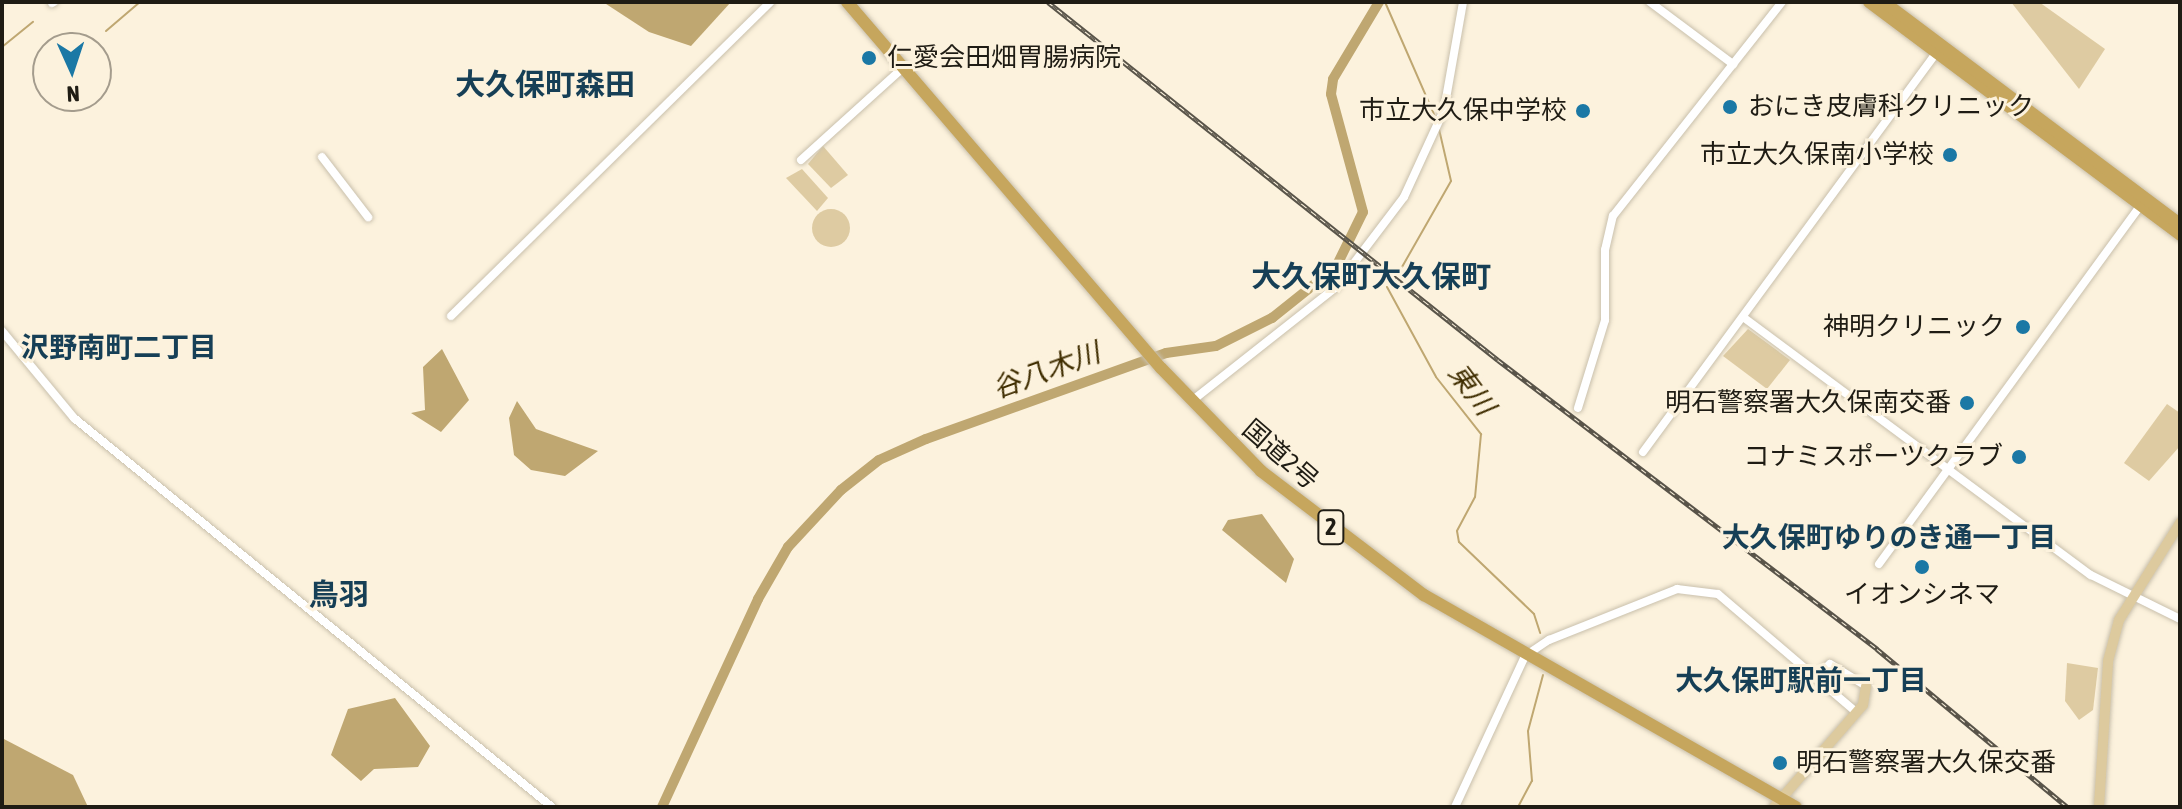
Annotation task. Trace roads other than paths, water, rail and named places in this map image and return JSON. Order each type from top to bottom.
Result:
[{"type":"highway","name":"国道2号","points":[[847,2],[1161,368],[1261,471],[1384,569],[1525,656],[1777,803],[1796,807]]},
{"type":"highway","points":[[1869,2],[1939,49],[2144,202],[2180,224]]},
{"type":"highway","points":[[1884,2],[1939,49]]},
{"type":"highway","points":[[2144,202],[2180,235]]},
{"type":"main road","points":[[2099,806],[2108,661],[2131,597],[2180,523]]},
{"type":"main road","points":[[1777,803],[1867,698],[1866,686]]},
{"type":"street","points":[[451,316],[770,2]]},
{"type":"street","points":[[1193,400],[1335,288],[1404,197],[1444,110],[1463,2]]},
{"type":"street","points":[[1650,2],[1733,64]]},
{"type":"street","points":[[1578,408],[1605,320],[1605,250],[1613,216],[1782,2]]},
{"type":"street","points":[[1643,452],[1939,49]]},
{"type":"street","points":[[801,160],[904,67]]},
{"type":"street","points":[[322,157],[368,217]]},
{"type":"street","points":[[1879,564],[1944,466],[2144,202]]},
{"type":"street","points":[[1743,317],[2091,575],[2180,619]]},
{"type":"street","points":[[2,331],[74,418],[552,807]]},
{"type":"street","points":[[1455,807],[1525,656],[1549,640],[1692,587],[1718,594],[1856,712]]},
{"type":"street","points":[[1816,677],[1830,664],[1866,686]]},
{"type":"waterway","points":[[106,31],[140,2]]},
{"type":"waterway","name":"谷八木川","points":[[662,807],[758,599],[788,547],[841,490],[879,460],[926,439],[1166,353],[1216,346],[1272,318],[1336,267],[1363,212],[1331,94],[1333,79],[1379,2]]},
{"type":"waterway","name":"東川","points":[[1385,2],[1436,119]]},
{"type":"waterway","points":[[2,47],[33,22]]},
{"type":"waterway","name":"東川","points":[[1402,267],[1451,181],[1439,129]]},
{"type":"waterway","name":"東川","points":[[1387,287],[1436,377],[1481,434],[1475,497],[1457,531],[1459,542],[1534,614],[1540,633]]},
{"type":"waterway","points":[[1518,807],[1532,781],[1528,731],[1543,675]]},
{"type":"railway","points":[[1048,2],[1498,360],[1877,649],[2067,807]]},
{"type":"place","name":"仁愛会田畑胃腸病院","points":[[869,58]]},
{"type":"place","name":"おにき皮膚科クリニック","points":[[1730,107]]},
{"type":"place","name":"市立大久保中学校","points":[[1583,111]]},
{"type":"place","name":"市立大久保南小学校","points":[[1950,155]]},
{"type":"place","name":"神明クリニック","points":[[2023,327]]},
{"type":"place","name":"明石警察署大久保南交番","points":[[1967,403]]},
{"type":"place","name":"コナミスポーツクラブ","points":[[2019,457]]},
{"type":"place","name":"イオンシネマ","points":[[1922,567]]},
{"type":"place","name":"明石警察署大久保交番","points":[[1780,763]]},
{"type":"district","name":"大久保町森田","points":[[545,84]]},
{"type":"district","name":"大久保町大久保町","points":[[1371,276]]},
{"type":"district","name":"沢野南町二丁目","points":[[119,347]]},
{"type":"district","name":"大久保町ゆりのき通一丁目","points":[[1889,537]]},
{"type":"district","name":"鳥羽","points":[[339,594]]},
{"type":"district","name":"大久保町駅前一丁目","points":[[1801,680]]}]
